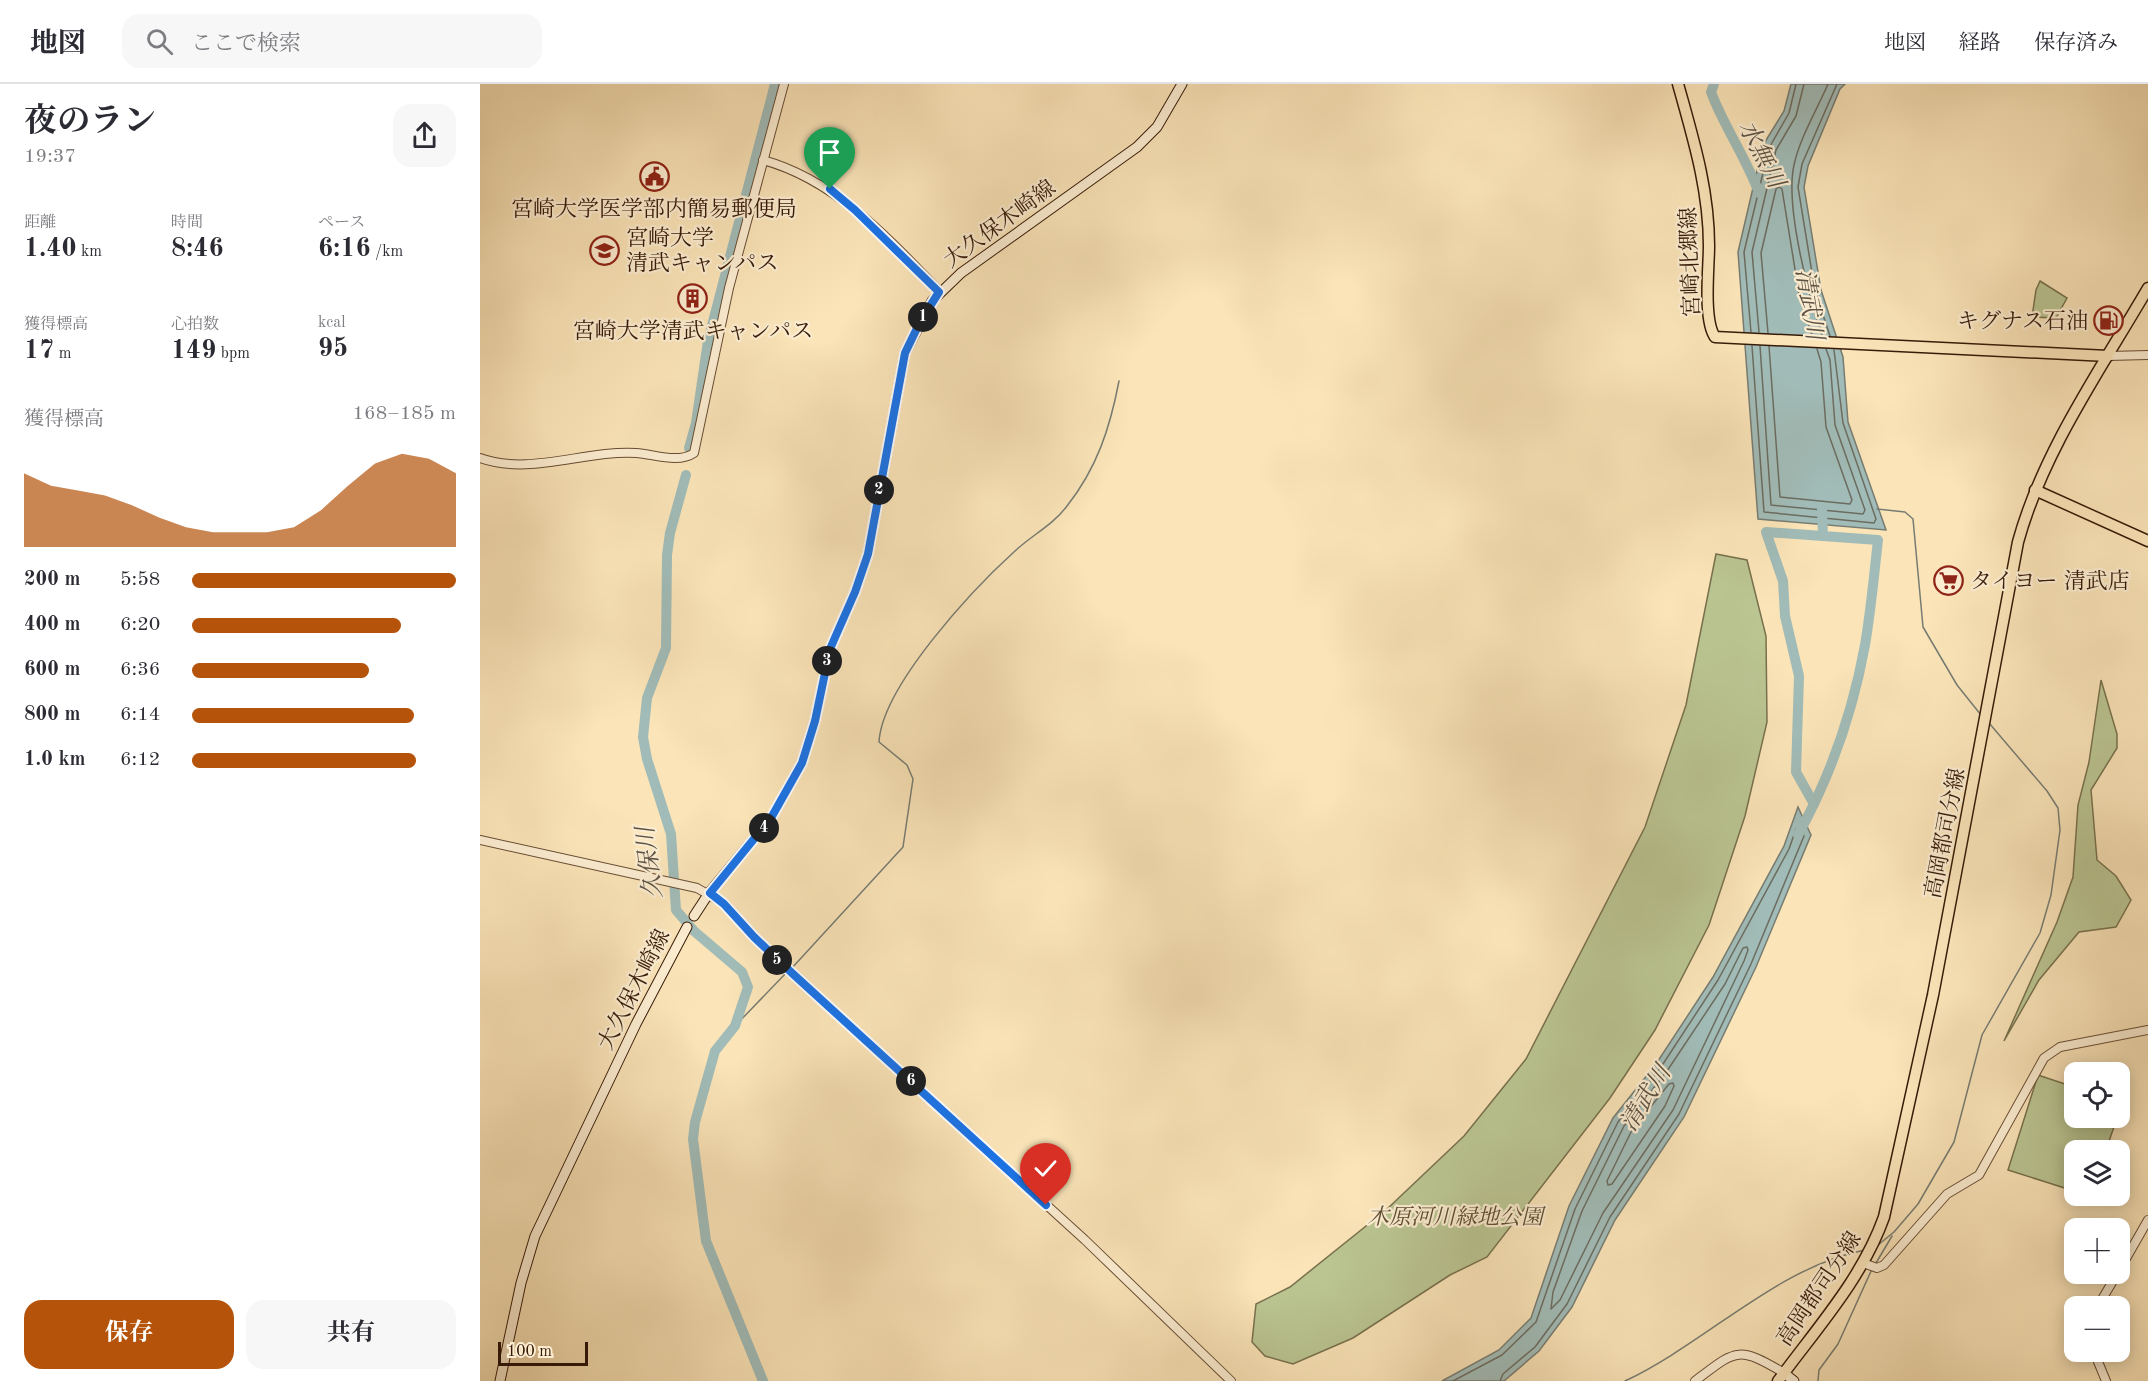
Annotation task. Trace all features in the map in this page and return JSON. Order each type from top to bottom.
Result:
[{"type":"main road","name":"大久保木崎線","points":[[694,916],[771,818],[802,763],[815,721],[830,649],[855,592],[868,554],[905,353],[920,322],[939,292],[961,273],[1137,147],[1157,126],[1182,84]]},
{"type":"main road","name":"宮崎北郷線","points":[[1678,84],[1703,174],[1709,242],[1709,317],[1713,333],[1718,337],[2108,356]]},
{"type":"main road","name":"高岡都司分線","points":[[1781,1377],[1863,1263],[1884,1217],[1917,1075],[2018,542],[2035,490],[2148,288]]},
{"type":"main road","points":[[2035,490],[2148,541]]},
{"type":"main road","name":"大久保木崎線","points":[[500,1381],[521,1283],[535,1236],[641,1014],[687,927]]},
{"type":"main road","points":[[1781,1377],[1794,1381]]},
{"type":"street","points":[[480,458],[494,463],[515,464],[623,452],[681,458],[694,453],[729,288],[784,84]]},
{"type":"street","points":[[763,160],[802,174],[838,195],[939,292]]},
{"type":"street","points":[[2108,356],[2148,354]]},
{"type":"street","points":[[480,840],[670,880],[710,893],[724,904],[785,966],[1168,1319],[1231,1381]]},
{"type":"street","name":"大久保木崎線","points":[[687,927],[694,916]]},
{"type":"street","points":[[1863,1263],[1877,1268],[1884,1265],[1947,1194],[1979,1175],[2044,1058],[2060,1047],[2148,1030]]},
{"type":"street","points":[[2130,1252],[2148,1220]]},
{"type":"street","points":[[1695,1381],[1725,1357],[1736,1354],[1758,1357],[1781,1377]]},
{"type":"street","points":[[2098,1362],[2106,1381]]},
{"type":"green space","points":[[2040,281],[2067,298],[2056,318],[2032,317],[2036,290]]},
{"type":"green space","name":"木原河川緑地公園","points":[[1716,554],[1747,560],[1766,636],[1767,722],[1745,816],[1709,925],[1655,1030],[1610,1098],[1487,1257],[1450,1275],[1353,1338],[1293,1364],[1265,1356],[1252,1342],[1256,1304],[1290,1287],[1386,1210],[1464,1136],[1526,1059],[1645,827],[1686,705]]},
{"type":"green space","points":[[2101,680],[2117,734],[2117,748],[2091,790],[2097,860],[2116,876],[2131,900],[2116,927],[2079,932],[2039,980],[2004,1041],[2057,922],[2073,877],[2078,805],[2089,762]]},
{"type":"green space","points":[[2038,1075],[2064,1084],[2064,1128],[2114,1128],[2109,1140],[2064,1140],[2064,1188],[2008,1170]]},
{"type":"water","points":[[1791,84],[1845,84],[1840,89],[1808,166],[1804,187],[1821,290],[1843,357],[1848,422],[1886,530],[1758,519],[1738,252],[1763,145],[1784,111]]},
{"type":"water","points":[[1798,807],[1811,835],[1756,967],[1684,1117],[1615,1220],[1572,1307],[1539,1351],[1504,1381],[1442,1381],[1499,1350],[1531,1318],[1569,1206],[1613,1118],[1656,1064],[1713,977],[1784,846]]},
{"type":"waterway","name":"久保川","points":[[689,448],[696,423],[708,341],[775,84]]},
{"type":"waterway","name":"水無川","points":[[1714,84],[1711,92],[1716,105],[1759,193]]},
{"type":"waterway","points":[[791,969],[903,847],[913,779],[907,765],[879,742],[884,719],[896,694],[933,639],[955,613],[1015,551],[1055,519],[1077,492],[1101,447],[1119,381]]},
{"type":"waterway","name":"久保川","points":[[686,475],[670,533],[667,555],[666,648],[647,698],[643,737],[647,759],[671,834],[676,910],[694,931],[742,972],[748,987],[735,1026],[715,1051],[695,1122],[693,1139],[706,1241],[763,1381]]},
{"type":"waterway","points":[[1877,509],[1905,512],[1913,519],[1923,627],[1957,685],[1981,715]]},
{"type":"waterway","name":"清武川","points":[[1798,835],[1830,767],[1854,694],[1867,632],[1878,540],[1823,536],[1822,510]]},
{"type":"waterway","name":"清武川","points":[[1814,804],[1796,772],[1799,676],[1785,616],[1783,581],[1766,532],[1823,536]]},
{"type":"waterway","points":[[1878,1245],[1894,1232],[1918,1204],[1954,1142],[1982,1035],[2040,933],[2051,895],[2060,830],[2058,808],[2047,791],[1989,723]]},
{"type":"waterway","points":[[735,1026],[787,972]]},
{"type":"waterway","points":[[1876,1263],[1892,1236]]},
{"type":"waterway","points":[[1625,1381],[1655,1365],[1802,1272],[1833,1259],[1865,1250]]},
{"type":"waterway","points":[[1818,1381],[1819,1370],[1838,1344],[1872,1269]]},
{"type":"place","name":"宮崎大学医学部内簡易郵便局","points":[[654,176]]},
{"type":"place","name":"宮崎大学 清武キャンパス","points":[[605,250]]},
{"type":"place","name":"宮崎大学清武キャンパス","points":[[693,298]]},
{"type":"place","name":"キグナス石油","points":[[2109,320]]},
{"type":"place","name":"タイヨー 清武店","points":[[1949,580]]},
{"type":"route","points":[[830,189],[855,210],[939,292],[920,322],[905,353],[864,570],[830,649],[815,721],[802,763],[790,788],[771,818],[710,893],[724,904],[754,937],[793,974],[1046,1205]]}]
